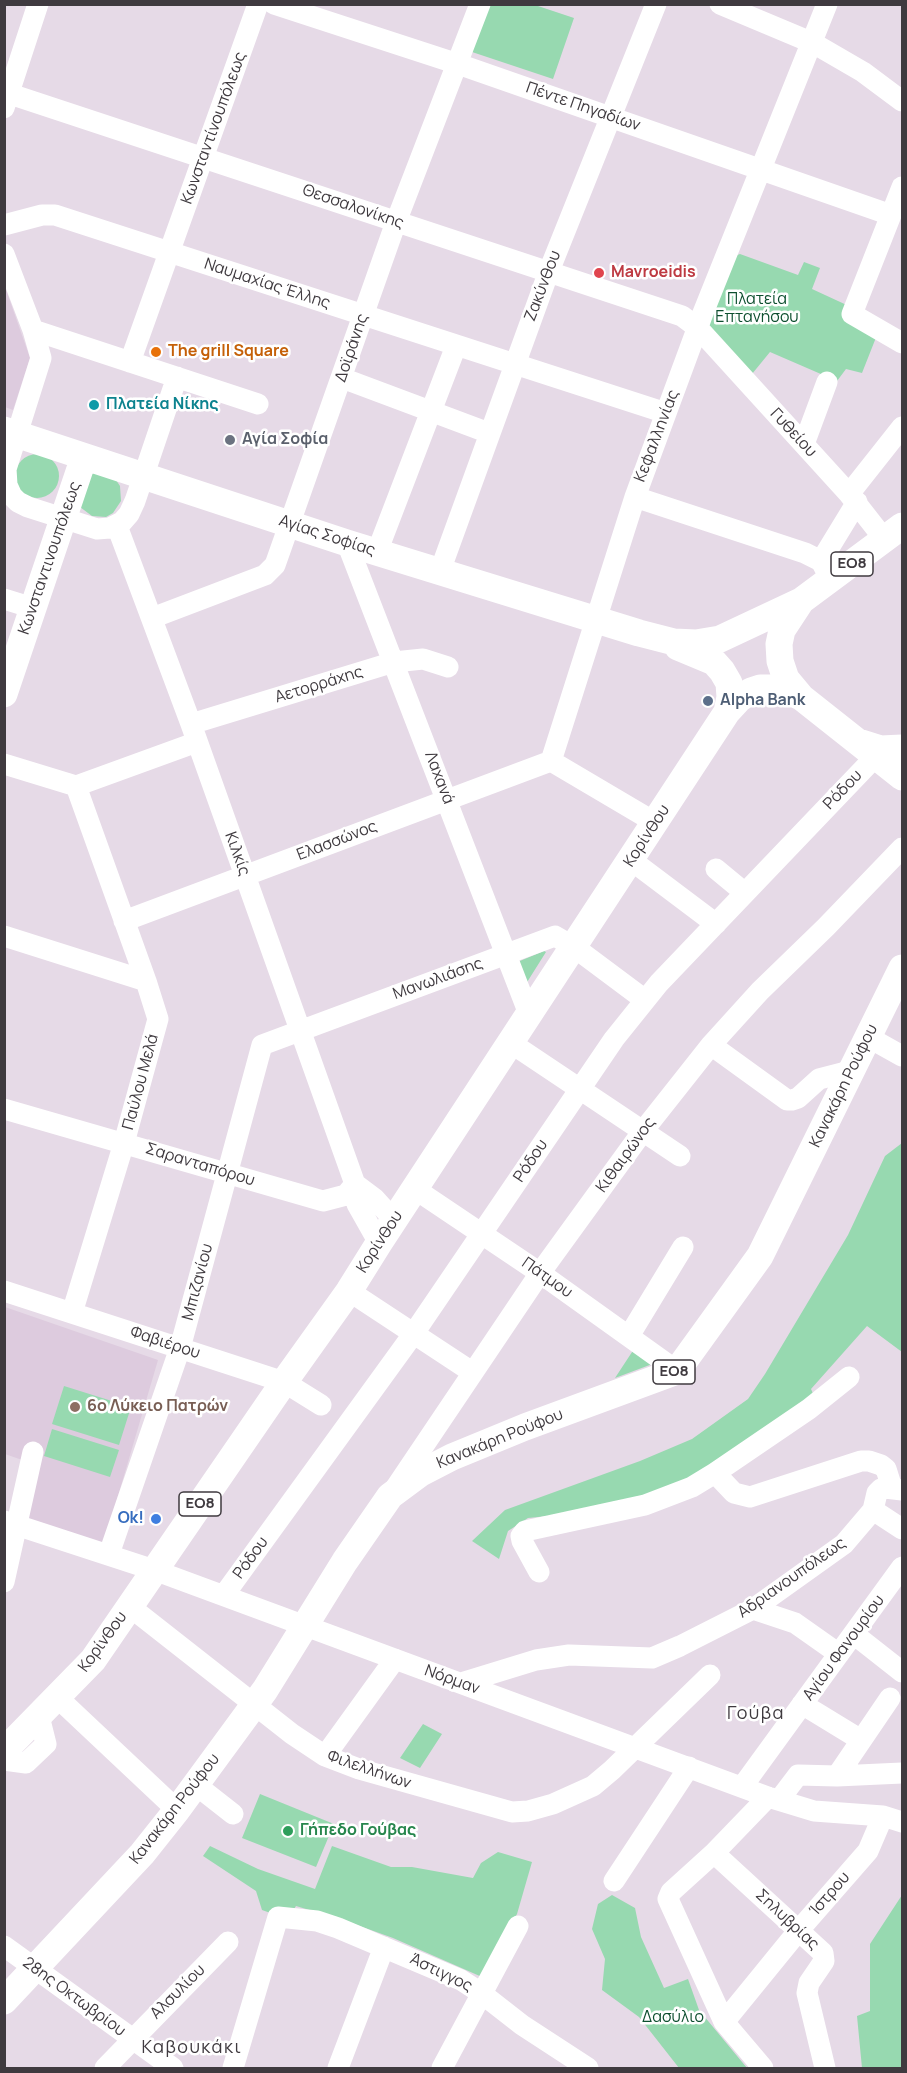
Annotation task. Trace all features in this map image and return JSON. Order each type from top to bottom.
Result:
[{"type":"main road","name":"Αγίας Σοφίας","points":[[11,432],[347,543],[651,637]]},
{"type":"main road","name":"Κωνσταντινουπόλεως","points":[[4,694],[84,457]]},
{"type":"main road","name":"ΕΟ8","points":[[801,697],[784,674],[780,661],[779,644],[782,630],[801,601],[826,571],[894,533]]},
{"type":"main road","points":[[651,637],[687,643],[720,639],[801,601]]},
{"type":"main road","points":[[651,637],[714,662],[729,683],[730,697],[727,712]]},
{"type":"main road","name":"ΕΟ8","points":[[727,712],[739,699],[751,691],[760,688],[783,688],[801,697],[903,777]]},
{"type":"main road","name":"Κορίνθου","points":[[7,1744],[48,1707],[93,1660],[349,1291],[727,712]]},
{"type":"main road","name":"Ρόδου","points":[[865,748],[864,745],[881,749],[903,748]]},
{"type":"main road","name":"Κανακάρη Ρούφου","points":[[4,2001],[142,1854],[177,1810],[255,1705],[345,1561],[390,1496],[421,1473],[452,1457],[677,1371],[760,1256],[868,1037],[896,1000],[903,968]]},
{"type":"street","points":[[6,98],[39,4]]},
{"type":"street","name":"Κωνσταντίνουπόλεως","points":[[170,251],[258,4]]},
{"type":"street","name":"Πέντε Πηγαδίων","points":[[274,4],[611,116],[891,215]]},
{"type":"street","name":"Δοϊράνης","points":[[152,618],[265,575],[275,565],[396,222],[480,4]]},
{"type":"street","name":"Ζακύνθου","points":[[440,571],[549,271],[656,4]]},
{"type":"street","points":[[720,4],[813,43],[862,72],[903,101]]},
{"type":"street","name":"Κεφαλληνίας","points":[[551,761],[635,497],[698,328],[813,43],[826,4]]},
{"type":"street","name":"Θεσσαλονίκης","points":[[6,98],[205,157],[549,271],[682,316],[698,328]]},
{"type":"street","points":[[903,187],[852,315],[903,343]]},
{"type":"street","name":"Ναυμαχίας Έλλης","points":[[4,225],[42,215],[55,215],[666,413]]},
{"type":"street","points":[[130,362],[170,251]]},
{"type":"street","points":[[4,254],[40,353],[40,363],[11,432],[6,474],[7,485],[18,502],[62,519],[97,529],[117,526],[131,511],[145,476],[177,377]]},
{"type":"street","name":"Γυθείου","points":[[698,328],[853,498],[894,533]]},
{"type":"street","points":[[33,330],[258,404]]},
{"type":"street","points":[[359,572],[383,554],[431,411],[456,346]]},
{"type":"street","points":[[342,378],[489,433]]},
{"type":"street","points":[[804,444],[827,382]]},
{"type":"street","points":[[635,497],[806,553],[826,571],[853,498],[903,427]]},
{"type":"street","name":"Κιλκίς","points":[[117,526],[356,1184],[357,1204],[379,1243]]},
{"type":"street","name":"Λαχανά","points":[[347,543],[530,1014]]},
{"type":"street","points":[[4,599],[33,608]]},
{"type":"street","name":"Αετορράχης","points":[[76,786],[194,733],[394,662],[423,659],[448,667]]},
{"type":"street","name":"Ρόδου","points":[[224,1595],[414,1334],[614,1038],[645,1000],[745,893],[865,748]]},
{"type":"street","points":[[551,761],[656,823]]},
{"type":"street","name":"Ελασσώνος","points":[[124,921],[551,761]]},
{"type":"street","points":[[4,764],[76,786]]},
{"type":"street","name":"Παύλου Μελά","points":[[72,1313],[124,1143],[158,1019],[76,786]]},
{"type":"street","name":"Κιθαιρώνος","points":[[390,1496],[540,1273],[643,1131],[711,1045],[760,991],[903,848]]},
{"type":"street","points":[[631,860],[716,924]]},
{"type":"street","points":[[716,869],[745,893]]},
{"type":"street","points":[[4,936],[146,981]]},
{"type":"street","name":"Μανωλιάσης","points":[[300,1029],[555,936],[574,947],[645,1000]]},
{"type":"street","name":"Μπιζανίου","points":[[109,1554],[180,1348],[261,1046],[300,1029]]},
{"type":"street","points":[[868,1037],[903,1056]]},
{"type":"street","points":[[510,1043],[680,1156]]},
{"type":"street","points":[[711,1045],[787,1100],[792,1101],[819,1079],[850,1071]]},
{"type":"street","name":"Σαρανταπόρου","points":[[4,1109],[323,1201],[346,1195],[356,1184]]},
{"type":"street","points":[[356,1184],[375,1198],[394,1220]]},
{"type":"street","name":"Πάτμου","points":[[415,1189],[540,1273],[677,1371]]},
{"type":"street","points":[[629,1336],[683,1247]]},
{"type":"street","name":"Φαβιέρου","points":[[4,1291],[284,1382],[321,1405]]},
{"type":"street","points":[[349,1291],[472,1372]]},
{"type":"street","points":[[538,1572],[522,1541],[521,1536],[525,1531],[645,1505],[692,1486],[796,1419],[849,1377]]},
{"type":"street","points":[[4,1582],[11,1523],[33,1452]]},
{"type":"street","name":"Αδριανουπόλεως","points":[[715,1473],[734,1493],[750,1497],[861,1461],[869,1461],[886,1469],[897,1489]]},
{"type":"street","name":"Αδριανουπόλεως","points":[[461,1683],[536,1660],[569,1655],[652,1658],[680,1646],[753,1610],[844,1544],[873,1510],[878,1493],[885,1488],[897,1489]]},
{"type":"street","points":[[873,1510],[903,1529]]},
{"type":"street","name":"Νόρμαν","points":[[11,1523],[109,1554],[224,1595],[773,1799],[814,1811],[893,1819]]},
{"type":"street","name":"Αγίου Φανουρίου","points":[[742,1787],[903,1567]]},
{"type":"street","name":"Φιλελλήνων","points":[[129,1606],[292,1734],[325,1756],[359,1769],[503,1811],[520,1812],[553,1804],[587,1790],[601,1780],[710,1675]]},
{"type":"street","points":[[753,1610],[795,1623],[839,1654]]},
{"type":"street","points":[[855,1635],[903,1672]]},
{"type":"street","points":[[325,1756],[395,1659]]},
{"type":"street","points":[[837,1776],[890,1698]]},
{"type":"street","points":[[802,1704],[861,1740]]},
{"type":"street","points":[[48,1707],[177,1810]]},
{"type":"street","points":[[614,1881],[689,1767]]},
{"type":"street","points":[[763,2068],[724,2022],[670,1903],[669,1895],[798,1775],[903,1773]]},
{"type":"street","points":[[196,1785],[233,1814]]},
{"type":"street","name":"Ίστρου","points":[[724,2022],[893,1819]]},
{"type":"street","name":"Σηλυβρίας","points":[[714,1853],[820,1949],[824,1957],[822,1965],[809,1983],[807,1993],[825,2068]]},
{"type":"street","name":"Άστιγγος","points":[[233,2068],[276,1918],[327,1924],[450,1975],[481,1993],[522,2025],[588,2068]]},
{"type":"street","points":[[442,2068],[518,1926]]},
{"type":"street","name":"Αλσυλίου","points":[[105,2068],[228,1942]]},
{"type":"street","name":"28ης Οκτωβρίου","points":[[4,1946],[173,2068]]},
{"type":"street","points":[[338,2068],[384,1947]]},
{"type":"shaded area","points":[[4,284],[30,358],[13,410],[5,407]]},
{"type":"shaded area","name":"6ο Λύκειο Πατρών","points":[[5,1307],[158,1360],[103,1547],[13,1519],[25,1461],[5,1454]]},
{"type":"green space","points":[[489,5],[535,5],[574,18],[553,79],[472,52]]},
{"type":"green space","name":"Πλατεία Επτανήσου","points":[[740,254],[798,275],[804,262],[820,268],[812,289],[851,307],[877,335],[862,373],[846,369],[837,381],[770,352],[752,374],[704,323],[730,258]]},
{"type":"green space","points":[[37,454],[53,460],[59,476],[53,492],[37,498],[21,492],[15,476],[21,460]]},
{"type":"green space","points":[[95,473],[116,480],[120,486],[121,501],[113,513],[106,517],[92,516],[80,507],[88,475]]},
{"type":"green space","points":[[546,952],[524,987],[515,963]]},
{"type":"green space","points":[[902,1143],[902,1352],[867,1326],[811,1389],[815,1398],[686,1483],[598,1511],[528,1518],[508,1531],[499,1559],[472,1541],[505,1510],[640,1461],[692,1439],[748,1399],[848,1235],[885,1156]]},
{"type":"green space","points":[[634,1349],[655,1363],[615,1378]]},
{"type":"green space","points":[[64,1386],[131,1407],[119,1445],[52,1424]]},
{"type":"green space","points":[[52,1429],[119,1450],[110,1477],[44,1456]]},
{"type":"green space","points":[[423,1724],[442,1734],[420,1768],[400,1758]]},
{"type":"green space","name":"Γήπεδο Γούβας","points":[[260,1794],[334,1824],[316,1867],[242,1838]]},
{"type":"green space","points":[[210,1846],[258,1869],[315,1889],[332,1846],[391,1867],[412,1867],[473,1878],[481,1863],[498,1852],[532,1862],[517,1914],[482,1977],[393,1938],[343,1920],[296,1906],[289,1917],[262,1910],[256,1891],[203,1856]]},
{"type":"green space","name":"Δασύλιο","points":[[612,1895],[635,1908],[641,1937],[664,1988],[688,1979],[699,2010],[747,2068],[679,2068],[639,2017],[602,1990],[605,1959],[592,1929],[598,1904]]},
{"type":"green space","points":[[902,1895],[902,2068],[862,2068],[857,2016],[870,2011],[870,1944]]},
{"type":"place","name":"Mavroeidis","points":[[599,273]]},
{"type":"place","name":"The grill Square","points":[[156,352]]},
{"type":"place","name":"Πλατεία Νίκης","points":[[94,405]]},
{"type":"place","name":"Αγία Σοφία","points":[[230,440]]},
{"type":"place","name":"Alpha Bank","points":[[708,701]]},
{"type":"place","name":"6ο Λύκειο Πατρών","points":[[75,1407]]},
{"type":"place","name":"Ok!","points":[[156,1519]]},
{"type":"place","name":"Γήπεδο Γούβας","points":[[288,1831]]},
{"type":"district","name":"Γούβα","points":[[756,1714]]},
{"type":"district","name":"Καβουκάκι","points":[[192,2048]]}]
